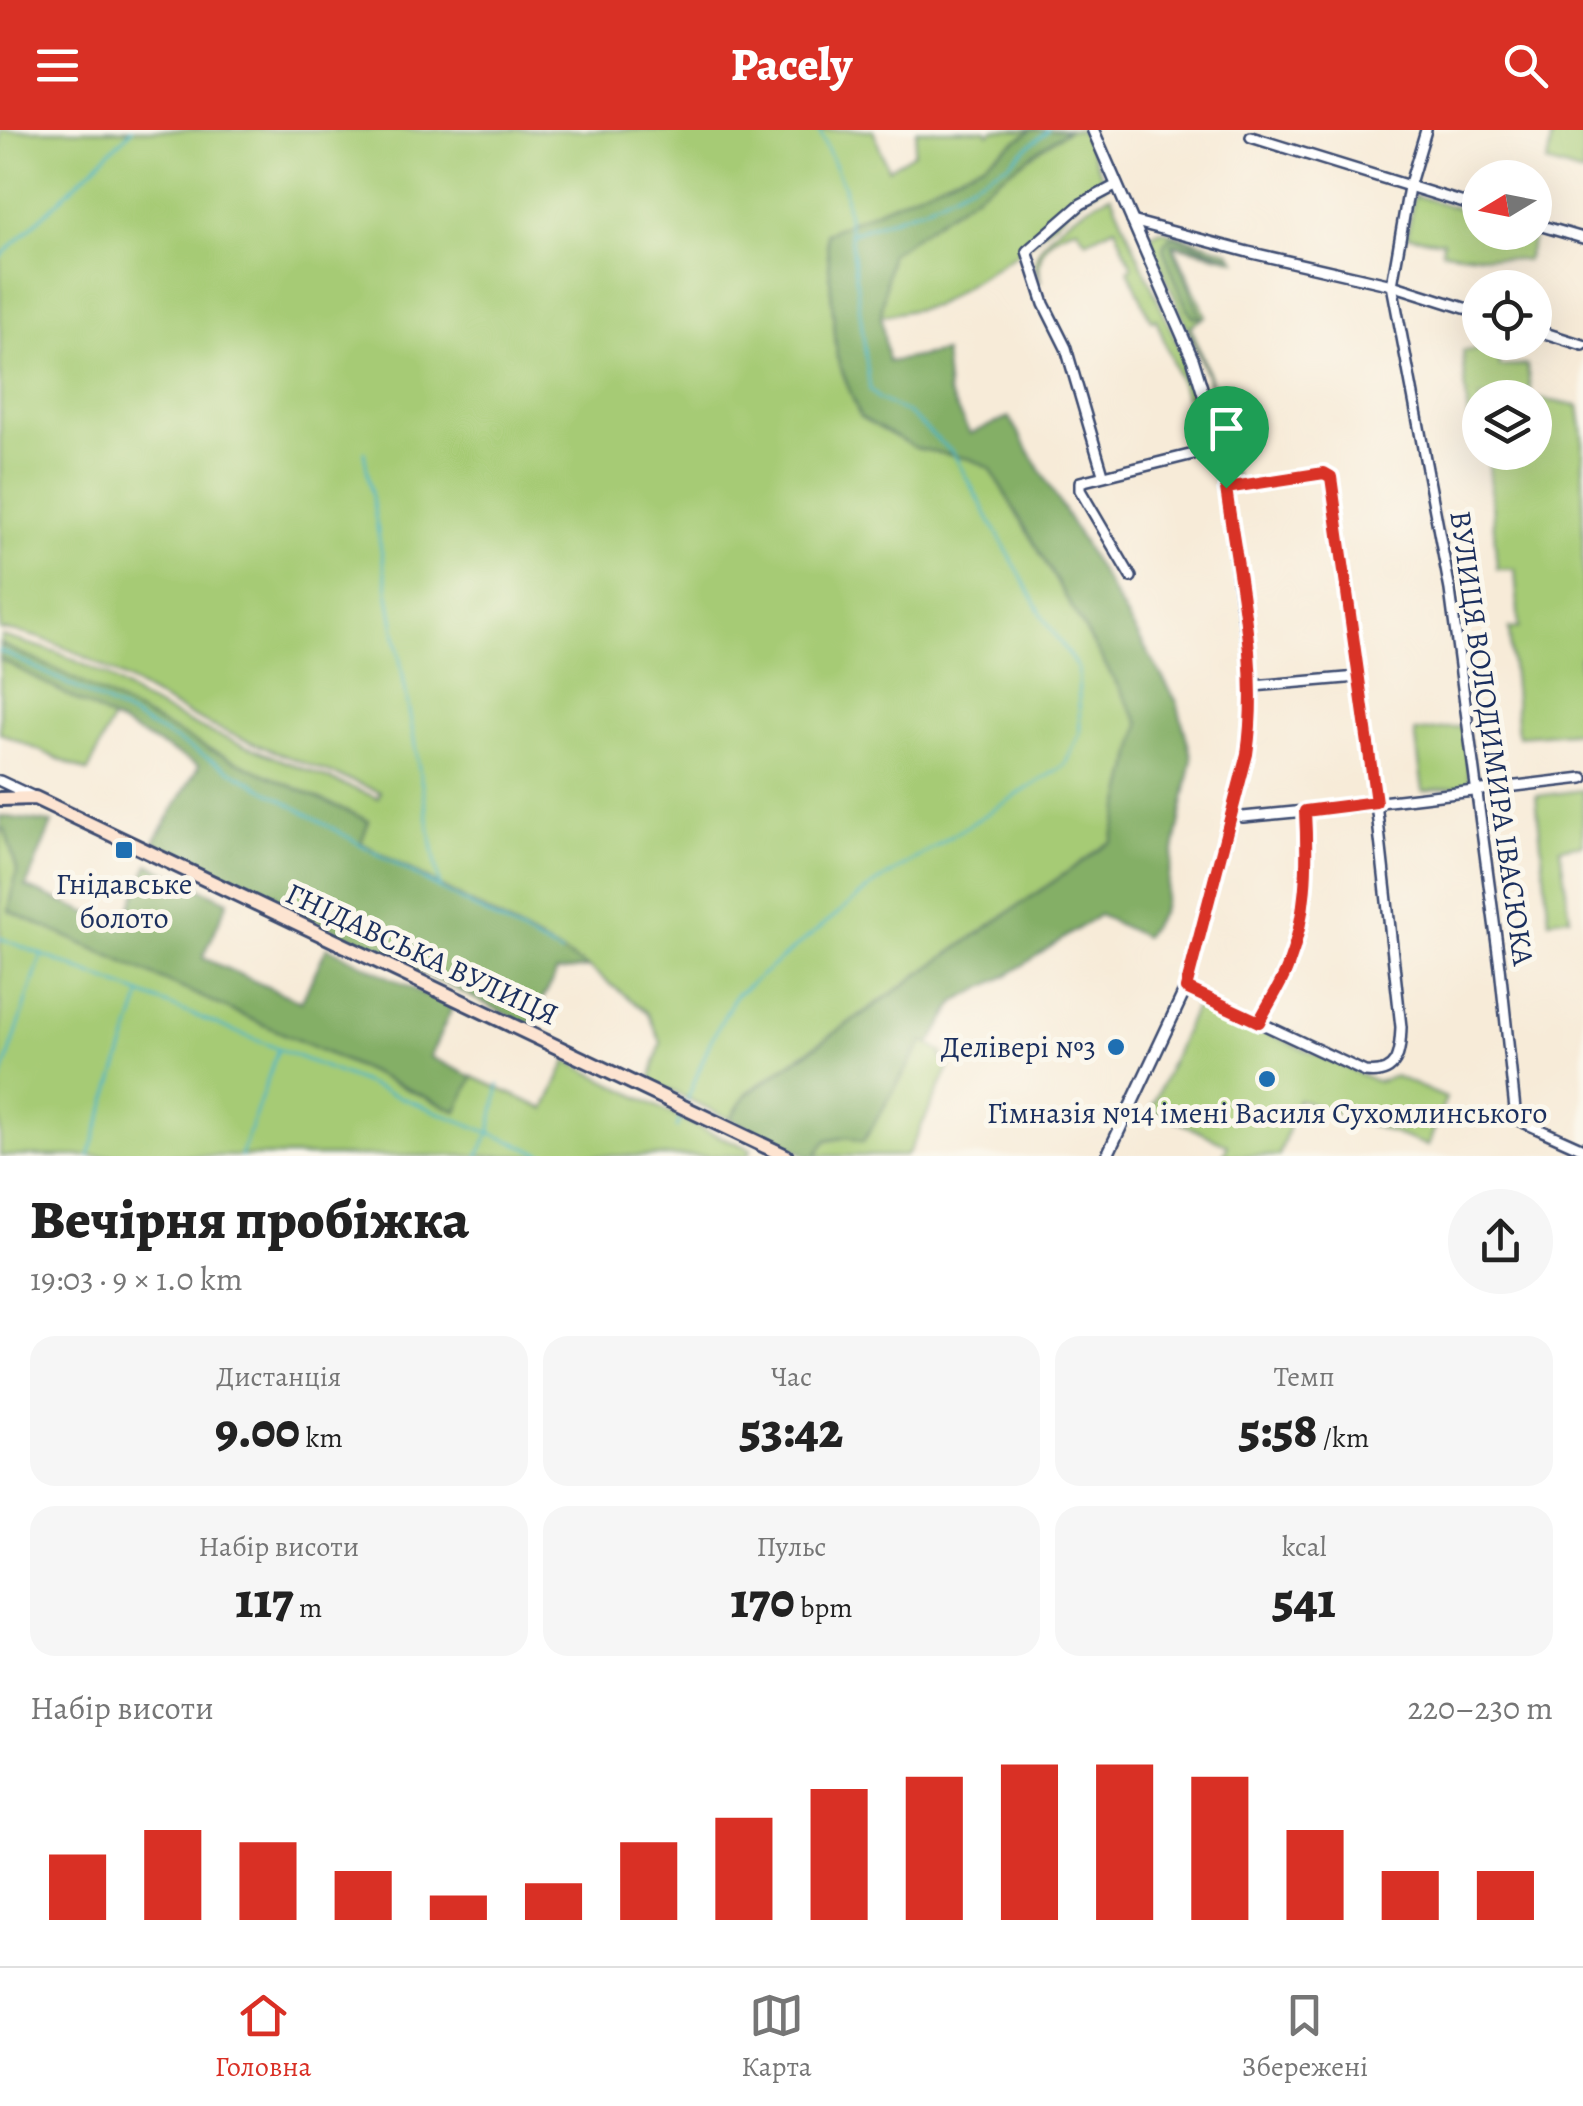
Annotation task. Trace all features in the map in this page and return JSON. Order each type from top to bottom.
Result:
[{"type":"main road","name":"ГНІДАВСЬКА ВУЛИЦЯ","points":[[0,799],[35,798],[786,1156]]},
{"type":"street","points":[[1093,130],[1193,360],[1226,488],[1253,686],[1247,754],[1186,988],[1107,1156]]},
{"type":"street","name":"ВУЛИЦЯ ВОЛОДИМИРА ІВАСЮКА","points":[[1426,130],[1409,187],[1392,285],[1450,590],[1516,1119],[1583,1149]]},
{"type":"street","points":[[1250,137],[1462,203]]},
{"type":"street","points":[[1104,474],[1066,348],[1044,304],[1027,251],[1082,204],[1117,185]]},
{"type":"street","points":[[1132,221],[1392,285],[1462,307]]},
{"type":"street","points":[[1552,229],[1583,238]]},
{"type":"street","points":[[1552,335],[1583,345]]},
{"type":"street","points":[[1131,578],[1079,487],[1082,480],[1218,448]]},
{"type":"street","points":[[1186,988],[1364,1072],[1379,1074],[1395,1062],[1400,1046],[1376,802],[1331,477],[1324,473],[1226,488]]},
{"type":"street","points":[[1253,686],[1358,677]]},
{"type":"street","points":[[1231,814],[1243,817],[1305,811],[1583,778]]},
{"type":"street","name":"ГНІДАВСЬКА ВУЛИЦЯ","points":[[0,781],[35,798]]},
{"type":"street","points":[[1259,1022],[1288,968],[1301,925],[1307,853],[1305,811]]},
{"type":"green space","points":[[0,130],[873,130],[888,169],[914,153],[917,130],[986,130],[988,134],[994,130],[1032,130],[982,164],[826,233],[837,358],[860,417],[916,448],[970,459],[990,468],[1141,724],[1112,841],[747,1093],[730,1119],[650,1081],[661,1042],[647,1012],[589,968],[360,842],[369,821],[208,749],[0,644],[2,636],[57,652],[205,730],[378,798],[380,792],[208,724],[53,643],[0,630]]},
{"type":"green space","points":[[1032,130],[1068,130],[890,254],[881,316],[888,362],[944,352],[948,393],[970,434],[1009,417],[1177,702],[1192,759],[1162,912],[1144,937],[1099,915],[1008,975],[955,1002],[930,1045],[923,1042],[863,1142],[848,1137],[826,1141],[815,1156],[808,1156],[730,1119],[747,1094],[1112,841],[1140,724],[990,468],[970,459],[916,448],[860,417],[837,358],[826,233],[982,164]]},
{"type":"green space","points":[[1068,130],[1081,130],[1106,185],[1079,201],[1021,251],[934,306],[881,316],[889,254]]},
{"type":"green space","points":[[1553,130],[1583,130],[1583,174],[1548,160]]},
{"type":"green space","points":[[1111,195],[1184,359],[1210,444],[1204,446],[1156,319],[1151,320],[1128,270],[1132,267],[1115,227],[1086,241],[1077,228],[1051,240],[1041,254],[1041,283],[1036,262],[1047,239],[1078,213]]},
{"type":"green space","points":[[1414,195],[1462,210],[1462,250],[1530,250],[1526,261],[1442,251],[1443,241],[1407,236]]},
{"type":"green space","points":[[1162,230],[1229,251],[1236,260],[1174,245],[1206,316],[1190,326],[1209,375],[1237,483],[1207,375],[1151,241],[1151,234]]},
{"type":"green space","points":[[1171,236],[1231,256],[1172,243],[1201,317],[1194,318],[1187,309],[1163,250]]},
{"type":"green space","points":[[1464,360],[1499,360],[1500,367],[1527,365],[1529,380],[1465,380]]},
{"type":"green space","points":[[1552,401],[1579,406],[1583,437],[1583,656],[1579,657],[1583,731],[1518,736],[1509,629],[1519,628],[1515,569],[1497,569],[1489,470],[1552,470]]},
{"type":"green space","points":[[0,644],[209,749],[369,821],[361,843],[589,968],[557,972],[529,1025],[154,842],[199,766],[0,659]]},
{"type":"green space","points":[[0,659],[113,718],[88,772],[0,733]]},
{"type":"green space","points":[[1463,726],[1470,785],[1423,791],[1415,732]]},
{"type":"green space","points":[[1583,790],[1583,844],[1560,848],[1570,917],[1549,920],[1536,796]]},
{"type":"green space","points":[[0,816],[52,823],[26,887],[122,927],[149,864],[228,901],[203,958],[301,1002],[327,947],[452,1008],[430,1057],[473,1077],[457,1111],[9,911],[17,870],[5,830],[0,829]]},
{"type":"green space","points":[[0,829],[5,829],[17,870],[10,911],[456,1111],[473,1077],[545,1109],[567,1061],[704,1130],[751,1149],[748,1156],[0,1156]]},
{"type":"green space","name":"Гімназія №14 імені Василя Сухомлинського","points":[[1197,1002],[1378,1082],[1395,1076],[1446,1098],[1428,1146],[1298,1099],[1279,1156],[1223,1156],[1228,1145],[1151,1109]]},
{"type":"green space","points":[[923,1041],[943,1053],[941,1058],[951,1064],[909,1152],[905,1156],[815,1156],[826,1141],[848,1137],[863,1141]]},
{"type":"waterway","points":[[0,257],[132,130]]},
{"type":"waterway","points":[[686,1103],[710,1042],[735,996],[872,886],[1065,765],[1080,733],[1078,669],[1045,620],[953,453],[909,414],[870,390],[844,187],[819,130]]},
{"type":"waterway","points":[[852,233],[926,207],[1008,164],[1048,130]]},
{"type":"waterway","points":[[364,452],[440,889]]},
{"type":"waterway","points":[[0,651],[143,722],[561,954]]},
{"type":"waterway","points":[[0,938],[548,1156]]},
{"type":"waterway","points":[[0,1084],[41,957]]},
{"type":"waterway","points":[[89,1156],[141,996]]},
{"type":"waterway","points":[[241,1156],[278,1049]]},
{"type":"waterway","points":[[478,1156],[490,1132],[499,1085]]},
{"type":"waterway","points":[[677,1127],[683,1111]]},
{"type":"place","name":"Гнідавське болото","points":[[124,850]]},
{"type":"place","name":"Делівері №3","points":[[1116,1047]]},
{"type":"place","name":"Гімназія №14 імені Василя Сухомлинського","points":[[1267,1079]]},
{"type":"route","points":[[1324,473],[1331,477],[1376,802],[1305,811],[1306,884],[1301,925],[1288,968],[1259,1022],[1186,988],[1251,727],[1253,686],[1226,488],[1324,473]]}]
